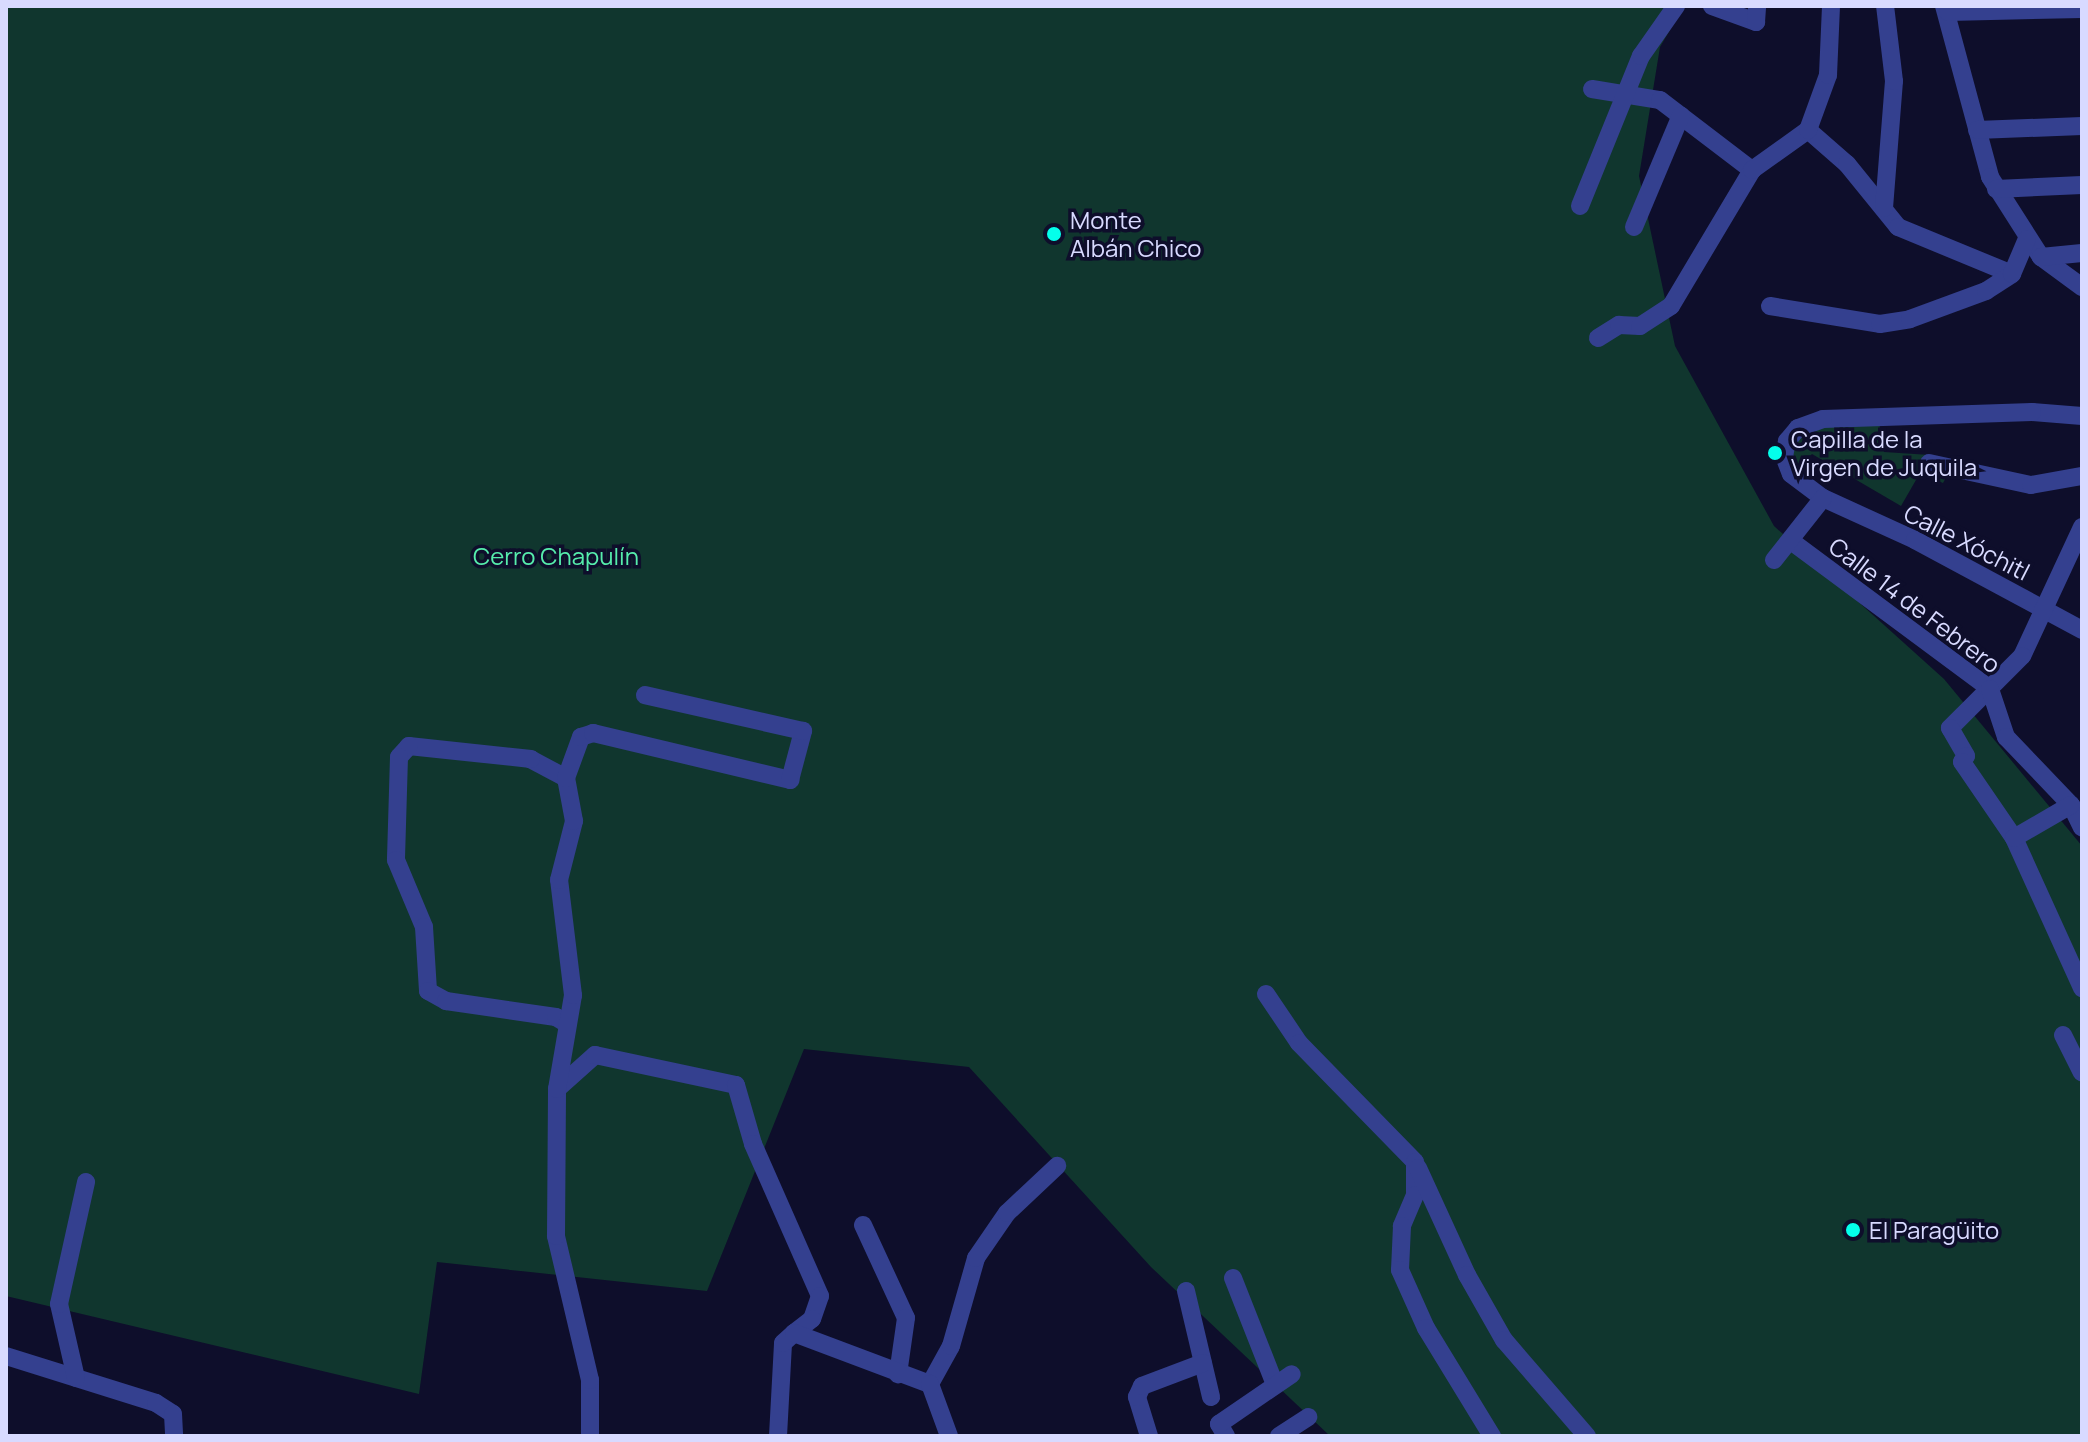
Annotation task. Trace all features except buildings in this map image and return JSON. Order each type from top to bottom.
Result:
[{"type":"street","points":[[1580,206],[1630,93],[1640,60],[1676,6]]},
{"type":"street","points":[[1712,6],[1756,14]]},
{"type":"street","points":[[1598,338],[1619,325],[1640,326],[1671,306],[1752,170],[1808,130],[1828,75],[1831,6]]},
{"type":"street","points":[[1884,208],[1894,81],[1885,6]]},
{"type":"street","points":[[2082,9],[1946,9],[1977,130],[1996,189],[2041,257],[2082,287]]},
{"type":"street","points":[[1592,89],[1660,100],[1752,170]]},
{"type":"street","points":[[1634,227],[1681,115]]},
{"type":"street","points":[[1977,130],[2082,126]]},
{"type":"street","points":[[1808,130],[1884,208],[1898,227],[1914,237],[2012,274]]},
{"type":"street","points":[[1996,189],[2082,185]]},
{"type":"street","points":[[1770,306],[1880,324],[1956,303],[2012,274],[2027,239]]},
{"type":"street","points":[[2041,257],[2082,253]]},
{"type":"street","name":"Calle Xóchitl","points":[[2082,416],[2032,412],[1823,419],[1798,428],[1787,441],[1784,456],[1791,474],[1823,498],[1915,540],[2082,630]]},
{"type":"street","points":[[1929,463],[2031,485],[2082,476]]},
{"type":"street","points":[[1774,560],[1823,498]]},
{"type":"street","points":[[2082,527],[2022,656],[1950,728],[1966,756],[1962,762],[2014,838],[2082,988]]},
{"type":"street","name":"Calle 14 de Febrero","points":[[1791,541],[1990,689],[2006,737],[2071,805],[2082,828]]},
{"type":"street","points":[[590,1436],[590,1380],[556,1236],[557,1089],[573,995],[559,880],[574,821],[566,778],[581,737],[593,733],[790,780],[803,731],[645,695]]},
{"type":"street","points":[[566,778],[531,759],[409,746],[399,757],[396,860],[424,927],[428,991],[446,1001],[556,1017],[567,1024]]},
{"type":"street","points":[[2014,838],[2071,805]]},
{"type":"street","points":[[1266,994],[1299,1043],[1415,1162],[1467,1275],[1504,1340],[1587,1436]]},
{"type":"street","points":[[2063,1035],[2082,1073]]},
{"type":"street","points":[[557,1089],[595,1055],[736,1085],[753,1144],[820,1296],[812,1319],[783,1343],[778,1436]]},
{"type":"street","points":[[1415,1162],[1415,1195],[1399,1249],[1400,1270],[1426,1328],[1492,1436]]},
{"type":"street","points":[[949,1436],[930,1384],[951,1346],[976,1258],[1007,1213],[1057,1166]]},
{"type":"street","points":[[76,1378],[59,1304],[86,1182]]},
{"type":"street","points":[[863,1225],[906,1318],[898,1374]]},
{"type":"street","points":[[1233,1278],[1274,1382]]},
{"type":"street","points":[[1186,1291],[1211,1397]]},
{"type":"street","points":[[794,1333],[930,1384]]},
{"type":"street","points":[[6,1356],[156,1403],[173,1414],[174,1436]]},
{"type":"street","points":[[1149,1436],[1137,1397],[1142,1386],[1203,1363]]},
{"type":"street","points":[[1222,1430],[1274,1382],[1292,1374]]},
{"type":"street","points":[[1279,1436],[1308,1417]]},
{"type":"green space","name":"Cerro Chapulín","points":[[6,6],[1684,6],[1660,47],[1639,176],[1675,346],[1774,526],[1944,679],[2082,846],[2082,1436],[1330,1436],[1151,1267],[969,1067],[804,1049],[707,1291],[437,1262],[419,1394],[6,1296]]},
{"type":"green space","points":[[1878,416],[1884,452],[1930,455],[1948,474],[1943,483],[1920,473],[1901,506],[1812,454],[1791,474],[1787,441],[1798,428]]},
{"type":"place","name":"Monte Albán Chico","points":[[1054,234]]},
{"type":"place","name":"Capilla de la Virgen de Juquila","points":[[1775,453]]},
{"type":"place","name":"El Paragüito","points":[[1853,1230]]}]
